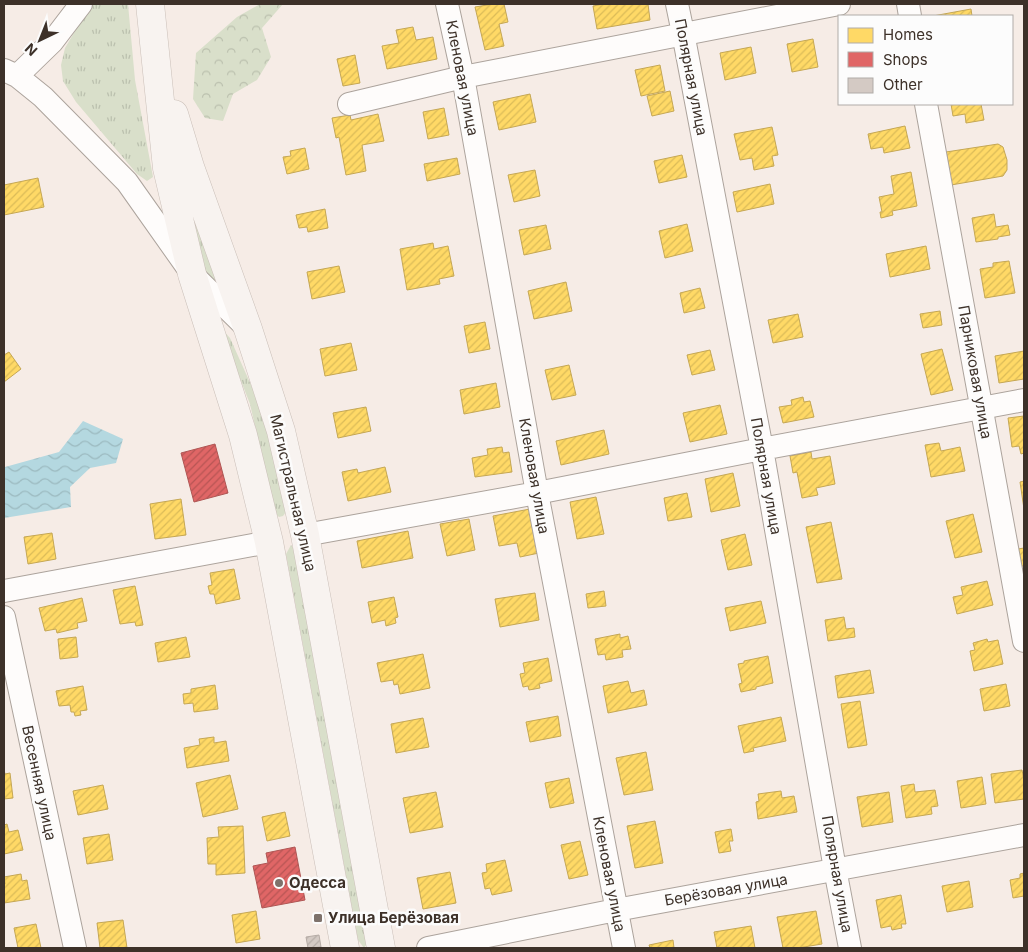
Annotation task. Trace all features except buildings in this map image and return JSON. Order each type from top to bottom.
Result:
[{"type":"main road","name":"Магистральная улица","points":[[150,4],[167,168],[192,274],[243,435],[269,542],[345,948]]},
{"type":"main road","name":"Магистральная улица","points":[[155,50],[190,167],[248,329],[281,431],[305,535],[381,948]]},
{"type":"main road","points":[[269,542],[305,535]]},
{"type":"street","points":[[80,4],[52,42],[10,73],[43,97],[127,182],[192,274],[248,329]]},
{"type":"street","name":"Кленовая улица","points":[[447,4],[463,77],[537,493],[624,948]]},
{"type":"street","name":"Полярная улица","points":[[677,4],[762,449],[850,948]]},
{"type":"street","points":[[349,104],[463,77],[839,4]]},
{"type":"street","name":"Парниковая улица","points":[[926,105],[1024,641]]},
{"type":"street","points":[[305,535],[537,493],[1024,400]]},
{"type":"street","points":[[4,590],[269,542]]},
{"type":"street","name":"Весенняя улица","points":[[4,618],[75,948]]},
{"type":"street","name":"Берёзовая улица","points":[[428,948],[616,910],[1024,835]]},
{"type":"green space","points":[[91,4],[128,4],[135,80],[153,177],[147,181],[137,174],[76,102],[63,81],[61,65],[65,48]]},
{"type":"green space","points":[[260,4],[283,4],[262,28],[271,57],[257,80],[233,94],[223,121],[205,118],[193,99],[196,53],[237,17]]},
{"type":"green space","points":[[184,183],[227,297],[205,273]]},
{"type":"green space","points":[[220,327],[230,338],[256,396],[266,428],[286,512],[283,516],[279,517],[275,513],[250,404]]},
{"type":"green space","points":[[291,545],[297,553],[368,942],[364,948],[358,940],[286,554]]},
{"type":"water","points":[[83,421],[123,439],[116,463],[90,468],[70,487],[71,507],[4,518],[5,467],[59,452]]},
{"type":"place","name":"Одесса","points":[[279,883]]},
{"type":"place","name":"Улица Берёзовая","points":[[318,918]]}]
